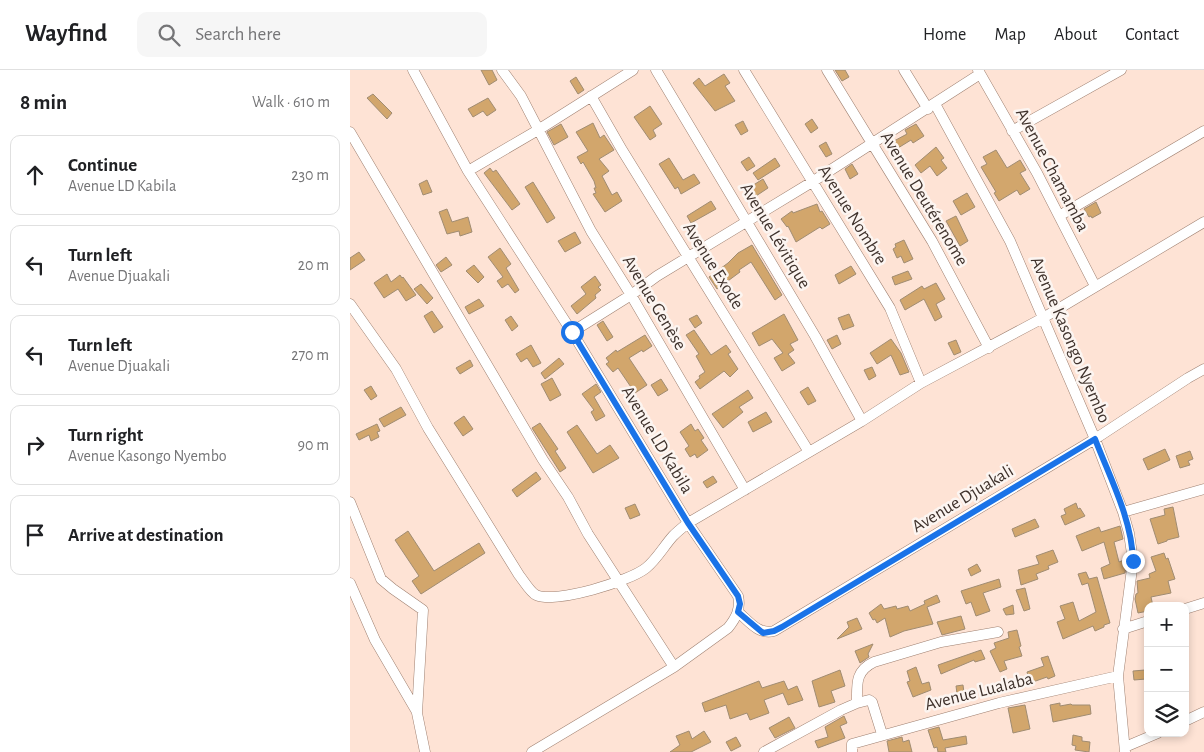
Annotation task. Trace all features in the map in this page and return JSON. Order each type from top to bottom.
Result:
[{"type":"street","name":"Avenue LD Kabila","points":[[412,70],[468,170],[572,332],[688,523],[738,596],[740,604],[738,612]]},
{"type":"street","name":"Avenue Genèse","points":[[502,70],[521,96],[591,231],[631,295],[745,490]]},
{"type":"street","points":[[468,170],[538,130],[633,70]]},
{"type":"street","name":"Avenue Lévitique","points":[[656,70],[815,336],[862,421]]},
{"type":"street","name":"Avenue Nombre","points":[[744,70],[890,308],[921,383]]},
{"type":"street","name":"Avenue Deutérenome","points":[[827,70],[932,241],[989,348]]},
{"type":"street","name":"Avenue Kasongo Nyembo","points":[[904,70],[931,106],[1010,241],[1095,439],[1123,512],[1129,532],[1133,561],[1118,676],[1125,749]]},
{"type":"street","points":[[1012,131],[1121,70]]},
{"type":"street","points":[[572,332],[688,256],[748,222],[873,144],[979,72]]},
{"type":"street","name":"Avenue Chamamba","points":[[979,72],[1095,286]]},
{"type":"street","name":"Avenue Exode","points":[[591,96],[622,150],[809,452]]},
{"type":"street","points":[[1058,216],[1204,130]]},
{"type":"street","points":[[350,132],[543,460],[568,497],[588,534],[674,666]]},
{"type":"street","points":[[350,304],[396,369],[428,428],[519,575],[534,594],[540,596],[561,596],[578,594],[620,581],[645,569],[674,535],[688,523],[862,421],[921,383],[1043,318],[1204,222]]},
{"type":"street","name":"Avenue Djuakali","points":[[738,612],[761,632],[774,631],[1095,439],[1204,369]]},
{"type":"street","points":[[1123,512],[1204,489]]},
{"type":"street","points":[[350,502],[352,513],[381,579],[392,589],[423,610],[417,713],[426,752]]},
{"type":"street","points":[[350,582],[375,640],[417,713]]},
{"type":"street","points":[[1189,608],[1204,603]]},
{"type":"street","points":[[532,752],[674,666],[728,628],[735,620],[738,612]]},
{"type":"street","points":[[1123,629],[1144,622]]},
{"type":"street","points":[[857,703],[857,687],[860,673],[864,667],[874,662],[941,642],[998,632]]},
{"type":"street","name":"Avenue Lualaba","points":[[851,749],[855,742],[882,734],[999,703],[1118,676]]},
{"type":"street","points":[[767,750],[857,703],[869,700],[872,702],[882,734]]},
{"type":"street","points":[[1189,719],[1204,712]]},
{"type":"street","points":[[1125,749],[1150,737]]},
{"type":"building","points":[[481,70],[492,70],[497,80],[489,85]]},
{"type":"building","points":[[835,70],[845,70],[849,77],[842,81]]},
{"type":"building","points":[[724,74],[730,83],[725,86],[735,101],[715,111],[693,83],[699,78],[705,86]]},
{"type":"building","points":[[576,77],[584,90],[578,94],[570,81]]},
{"type":"building","points":[[373,94],[392,113],[387,119],[367,98]]},
{"type":"building","points":[[488,98],[496,110],[487,116],[483,111],[473,117],[468,109]]},
{"type":"building","points":[[650,106],[662,124],[653,130],[656,136],[650,140],[634,117]]},
{"type":"building","points":[[812,119],[818,128],[811,133],[805,124]]},
{"type":"building","points":[[743,121],[748,131],[741,135],[735,125]]},
{"type":"building","points":[[593,123],[600,138],[604,135],[614,150],[599,159],[609,171],[602,176],[612,195],[617,192],[622,201],[605,212],[593,194],[596,193],[594,181],[583,162],[581,164],[577,157],[588,151],[576,132]]},
{"type":"building","points":[[561,124],[568,137],[554,145],[547,132]]},
{"type":"building","points":[[916,124],[924,136],[913,143],[911,140],[898,148],[894,141],[907,134],[905,130]]},
{"type":"building","points":[[826,142],[832,154],[826,157],[819,146]]},
{"type":"building","points":[[936,147],[944,158],[941,160],[947,168],[937,176],[930,166],[921,173],[915,165]]},
{"type":"building","points":[[996,150],[1007,168],[1020,160],[1026,170],[1020,173],[1030,189],[1020,195],[1017,190],[999,201],[994,193],[996,192],[981,167],[987,164],[983,157]]},
{"type":"building","points":[[749,157],[755,166],[747,171],[741,162]]},
{"type":"building","points":[[669,158],[683,180],[694,174],[700,183],[681,194],[678,187],[675,189],[659,164]]},
{"type":"building","points":[[775,158],[780,166],[758,180],[753,173]]},
{"type":"building","points":[[852,164],[858,174],[850,179],[845,169]]},
{"type":"building","points":[[490,168],[493,172],[496,170],[520,204],[512,210],[484,173]]},
{"type":"building","points":[[763,179],[768,188],[753,198],[747,189]]},
{"type":"building","points":[[427,180],[432,192],[423,195],[419,184]]},
{"type":"building","points":[[533,182],[555,218],[547,223],[525,187]]},
{"type":"building","points":[[967,193],[975,207],[961,215],[953,201]]},
{"type":"building","points":[[711,201],[716,209],[691,223],[687,216]]},
{"type":"building","points":[[1096,202],[1101,213],[1092,218],[1091,216],[1089,217],[1084,209]]},
{"type":"building","points":[[817,204],[820,212],[822,211],[830,224],[822,229],[820,227],[796,242],[788,226],[781,219],[792,211],[793,213]]},
{"type":"building","points":[[447,209],[452,222],[468,217],[472,232],[460,236],[459,231],[447,234],[439,212]]},
{"type":"building","points":[[956,216],[968,241],[960,246],[946,221]]},
{"type":"building","points":[[575,232],[581,243],[565,252],[558,241]]},
{"type":"building","points":[[904,240],[913,259],[904,263],[901,256],[897,258],[893,249],[896,247],[895,244]]},
{"type":"building","points":[[752,245],[782,295],[775,300],[751,262],[717,289],[709,277],[738,253]]},
{"type":"building","points":[[500,248],[511,264],[506,268],[519,290],[515,293],[508,284],[502,288],[497,281],[503,277],[488,257]]},
{"type":"building","points":[[359,252],[365,260],[350,270],[350,258]]},
{"type":"building","points":[[446,257],[452,265],[441,272],[436,265]]},
{"type":"building","points":[[474,265],[484,277],[478,283],[466,271]]},
{"type":"building","points":[[851,266],[856,274],[839,284],[835,275]]},
{"type":"building","points":[[908,271],[912,279],[895,285],[892,277]]},
{"type":"building","points":[[387,274],[391,282],[400,275],[403,277],[416,295],[406,301],[398,289],[384,298],[374,283]]},
{"type":"building","points":[[595,276],[601,285],[598,287],[601,290],[595,295],[596,298],[577,314],[571,306],[586,294],[581,287]]},
{"type":"building","points":[[936,283],[945,299],[936,304],[942,317],[935,321],[924,299],[905,310],[900,300],[922,286],[924,289]]},
{"type":"building","points":[[421,284],[433,298],[427,304],[414,289]]},
{"type":"building","points":[[479,299],[484,306],[469,314],[465,307]]},
{"type":"building","points":[[432,311],[443,327],[434,333],[424,316]]},
{"type":"building","points":[[784,314],[798,340],[790,344],[794,350],[788,354],[795,363],[782,371],[774,358],[783,353],[772,339],[759,346],[752,333]]},
{"type":"building","points":[[849,314],[854,326],[843,330],[838,318]]},
{"type":"building","points":[[697,315],[702,323],[695,328],[689,319]]},
{"type":"building","points":[[511,316],[518,326],[512,331],[505,320]]},
{"type":"building","points":[[603,321],[613,337],[607,341],[597,325]]},
{"type":"building","points":[[694,330],[711,355],[726,345],[731,352],[728,354],[738,369],[730,377],[724,371],[700,389],[695,382],[705,372],[696,356],[699,354],[686,335]]},
{"type":"building","points":[[645,335],[652,346],[629,358],[647,385],[635,393],[618,368],[613,372],[606,364],[609,362],[606,358],[616,350],[617,352]]},
{"type":"building","points":[[837,335],[841,344],[832,349],[827,340]]},
{"type":"building","points":[[891,339],[901,353],[909,372],[900,375],[891,355],[877,364],[870,353]]},
{"type":"building","points":[[956,340],[961,352],[954,355],[948,343]]},
{"type":"building","points":[[531,345],[541,363],[533,367],[527,358],[521,362],[516,354]]},
{"type":"building","points":[[559,358],[564,364],[545,379],[541,373]]},
{"type":"building","points":[[470,360],[473,366],[460,374],[456,368]]},
{"type":"building","points":[[872,367],[876,376],[869,380],[864,370]]},
{"type":"building","points":[[552,378],[561,395],[550,401],[541,384]]},
{"type":"building","points":[[661,379],[668,390],[658,396],[651,385]]},
{"type":"building","points":[[596,384],[601,392],[594,397],[605,416],[596,421],[591,412],[594,410],[582,394]]},
{"type":"building","points":[[371,386],[377,396],[371,400],[364,390]]},
{"type":"building","points":[[808,387],[816,401],[808,405],[800,392]]},
{"type":"building","points":[[748,390],[753,398],[739,407],[743,412],[723,428],[712,414]]},
{"type":"building","points":[[401,407],[406,415],[384,427],[379,419]]},
{"type":"building","points":[[766,412],[772,422],[753,432],[748,422]]},
{"type":"building","points":[[464,416],[473,429],[463,436],[454,423]]},
{"type":"building","points":[[540,423],[558,449],[555,451],[566,468],[560,472],[532,428]]},
{"type":"building","points":[[377,424],[380,431],[377,432],[379,437],[371,441],[369,435],[359,440],[356,434]]},
{"type":"building","points":[[691,424],[695,431],[698,429],[704,438],[701,440],[708,450],[697,458],[695,454],[690,457],[685,449],[689,446],[680,432]]},
{"type":"building","points":[[577,425],[597,454],[610,445],[619,458],[593,473],[567,432]]},
{"type":"building","points":[[1165,449],[1170,460],[1148,470],[1143,459]]},
{"type":"building","points":[[1190,451],[1193,459],[1188,461],[1190,465],[1180,468],[1176,456]]},
{"type":"building","points":[[536,472],[541,479],[517,497],[512,490]]},
{"type":"building","points":[[713,476],[717,482],[707,488],[703,482]]},
{"type":"building","points":[[1076,503],[1078,509],[1080,508],[1085,516],[1065,525],[1061,516],[1066,514],[1064,509]]},
{"type":"building","points":[[635,504],[640,515],[630,519],[625,508]]},
{"type":"building","points":[[1173,507],[1179,537],[1158,544],[1150,519],[1165,515],[1164,509]]},
{"type":"building","points":[[1035,519],[1039,527],[1015,537],[1012,529]]},
{"type":"building","points":[[1120,526],[1123,539],[1114,542],[1119,562],[1124,560],[1126,565],[1125,573],[1104,579],[1101,568],[1110,564],[1104,542],[1082,551],[1076,536],[1099,527],[1101,532]]},
{"type":"building","points":[[408,531],[434,571],[479,543],[485,553],[421,594],[412,581],[419,576],[395,540]]},
{"type":"building","points":[[1053,550],[1058,562],[1048,566],[1049,569],[1036,574],[1038,579],[1021,585],[1018,570],[1039,564],[1036,556]]},
{"type":"building","points":[[1164,553],[1166,559],[1168,558],[1175,579],[1168,581],[1171,593],[1151,597],[1152,602],[1144,602],[1144,612],[1138,613],[1135,599],[1138,593],[1137,581],[1150,578],[1149,574],[1156,571],[1151,557]]},
{"type":"building","points":[[977,564],[981,571],[971,576],[968,569]]},
{"type":"building","points":[[1086,572],[1089,579],[1097,577],[1110,623],[1095,631],[1093,626],[1063,639],[1057,622],[1065,619],[1060,606],[1073,602],[1079,621],[1096,612],[1088,583],[1082,585],[1078,574]]},
{"type":"building","points":[[999,579],[1001,587],[983,593],[990,611],[976,616],[971,602],[966,604],[961,591]]},
{"type":"building","points":[[1025,588],[1030,609],[1024,611],[1016,590]]},
{"type":"building","points":[[937,595],[940,602],[927,607],[933,624],[904,631],[890,637],[885,618],[877,623],[869,613],[881,604],[884,609],[896,606],[897,609],[908,606],[910,611],[925,604],[924,601]]},
{"type":"building","points":[[1013,605],[1014,614],[1006,615],[1003,609]]},
{"type":"building","points":[[961,616],[965,629],[942,635],[937,622]]},
{"type":"building","points":[[857,618],[862,629],[837,639],[849,627],[847,622]]},
{"type":"building","points":[[1017,630],[1022,656],[1004,661],[1007,669],[1000,672],[990,651],[996,648],[994,643],[1009,638],[1008,632]]},
{"type":"building","points":[[873,644],[868,654],[869,657],[860,663],[855,651]]},
{"type":"building","points":[[981,650],[985,659],[975,662],[974,660],[941,674],[938,665]]},
{"type":"building","points":[[1048,656],[1055,676],[1030,683],[1027,672],[1044,666],[1041,658]]},
{"type":"building","points":[[916,667],[922,684],[929,682],[931,690],[913,697],[907,682],[910,681],[907,671]]},
{"type":"building","points":[[840,670],[845,686],[831,691],[835,702],[819,707],[812,681]]},
{"type":"building","points":[[1144,670],[1144,679],[1134,680],[1133,671]]},
{"type":"building","points":[[759,681],[762,688],[784,681],[788,690],[797,686],[803,700],[788,705],[783,693],[764,700],[769,713],[750,720],[747,713],[730,719],[726,705],[705,712],[702,703]]},
{"type":"building","points":[[963,685],[965,700],[958,701],[956,686]]},
{"type":"building","points":[[1060,703],[1060,706],[1071,704],[1090,705],[1091,714],[1053,722],[1050,705]]},
{"type":"building","points":[[1025,705],[1030,729],[1013,733],[1008,708]]},
{"type":"building","points":[[844,716],[847,723],[840,726],[845,738],[818,748],[815,741],[828,737],[825,727]]},
{"type":"building","points":[[789,717],[795,728],[775,738],[769,728]]},
{"type":"building","points":[[939,727],[943,740],[966,736],[967,744],[945,748],[946,752],[938,752],[937,747],[934,748],[928,730]]},
{"type":"building","points":[[689,731],[692,739],[704,731],[711,742],[691,752],[670,752],[680,745],[676,736]]},
{"type":"building","points":[[1073,735],[1082,737],[1082,741],[1090,742],[1089,752],[1075,750],[1076,746],[1072,745]]},
{"type":"building","points":[[736,737],[741,746],[731,751],[726,742]]},
{"type":"building","points":[[902,737],[903,742],[909,740],[912,752],[889,752],[887,741]]},
{"type":"route","points":[[572,332],[688,523],[738,596],[740,604],[738,612],[763,633],[782,627],[1095,439],[1123,512],[1129,532],[1133,561]]}]
